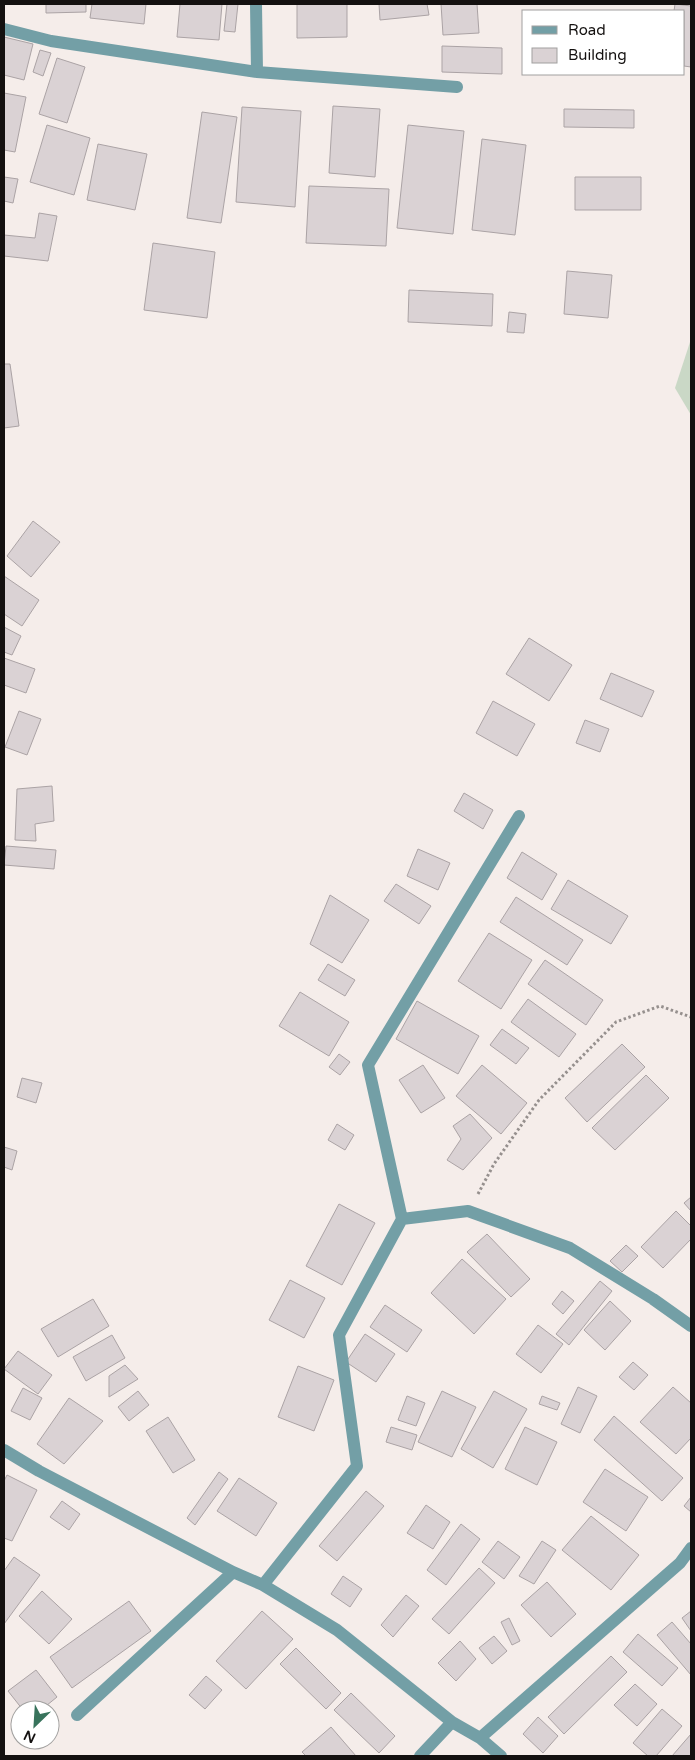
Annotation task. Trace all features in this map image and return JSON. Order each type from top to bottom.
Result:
[{"type":"street","points":[[256,4],[257,72]]},
{"type":"street","points":[[4,30],[51,41],[257,72],[457,87]]},
{"type":"street","points":[[263,1585],[358,1466],[339,1335],[402,1219],[368,1065],[519,816]]},
{"type":"street","points":[[402,1219],[468,1211],[570,1248],[691,1326]]},
{"type":"street","points":[[4,1450],[39,1472],[233,1572],[263,1585],[337,1630],[452,1722],[480,1738],[501,1756]]},
{"type":"street","points":[[480,1738],[680,1563],[691,1548]]},
{"type":"street","points":[[77,1715],[233,1572]]},
{"type":"street","points":[[420,1756],[452,1722]]},
{"type":"path","points":[[468,1211],[494,1164],[539,1100],[616,1022],[660,1006],[691,1017]]},
{"type":"green space","points":[[691,339],[691,415],[675,388]]},
{"type":"building","points":[[46,4],[86,4],[86,12],[46,13]]},
{"type":"building","points":[[92,4],[146,4],[144,24],[90,18]]},
{"type":"building","points":[[180,4],[222,4],[219,40],[177,37]]},
{"type":"building","points":[[227,4],[238,4],[235,32],[224,31]]},
{"type":"building","points":[[297,4],[347,4],[347,37],[297,38]]},
{"type":"building","points":[[379,4],[427,4],[429,15],[380,20]]},
{"type":"building","points":[[441,4],[477,4],[479,33],[443,35]]},
{"type":"building","points":[[675,4],[691,6],[691,67],[685,66],[685,10],[674,10]]},
{"type":"building","points":[[4,37],[33,44],[24,80],[4,75]]},
{"type":"building","points":[[442,46],[502,48],[502,74],[442,72]]},
{"type":"building","points":[[40,50],[51,53],[43,76],[33,72]]},
{"type":"building","points":[[57,58],[85,67],[67,123],[39,114]]},
{"type":"building","points":[[4,93],[26,97],[15,152],[4,150]]},
{"type":"building","points":[[333,106],[380,109],[375,177],[329,173]]},
{"type":"building","points":[[242,107],[301,111],[295,207],[236,202]]},
{"type":"building","points":[[564,109],[634,110],[634,128],[564,127]]},
{"type":"building","points":[[202,112],[237,117],[221,223],[187,218]]},
{"type":"building","points":[[47,125],[90,138],[74,195],[30,182]]},
{"type":"building","points":[[408,125],[464,131],[453,234],[397,228]]},
{"type":"building","points":[[482,139],[526,145],[515,235],[472,230]]},
{"type":"building","points":[[98,144],[147,154],[135,210],[87,200]]},
{"type":"building","points":[[4,177],[18,179],[13,203],[4,201]]},
{"type":"building","points":[[575,177],[641,177],[641,210],[575,210]]},
{"type":"building","points":[[309,186],[389,189],[386,246],[306,243]]},
{"type":"building","points":[[39,213],[57,216],[48,261],[4,256],[4,235],[35,238]]},
{"type":"building","points":[[153,243],[215,252],[207,318],[144,310]]},
{"type":"building","points":[[567,271],[612,275],[608,318],[564,314]]},
{"type":"building","points":[[409,290],[493,294],[492,326],[408,322]]},
{"type":"building","points":[[509,312],[526,314],[524,333],[507,332]]},
{"type":"building","points":[[4,364],[10,364],[19,426],[4,428]]},
{"type":"building","points":[[33,521],[60,542],[31,577],[7,556]]},
{"type":"building","points":[[4,576],[39,600],[22,626],[4,614]]},
{"type":"building","points":[[4,627],[21,636],[12,655],[4,652]]},
{"type":"building","points":[[529,638],[572,665],[549,701],[506,674]]},
{"type":"building","points":[[4,658],[35,669],[26,693],[4,685]]},
{"type":"building","points":[[611,673],[654,691],[642,717],[600,699]]},
{"type":"building","points":[[493,701],[535,724],[517,756],[476,733]]},
{"type":"building","points":[[19,711],[41,719],[27,755],[5,747]]},
{"type":"building","points":[[585,720],[609,729],[600,752],[576,743]]},
{"type":"building","points":[[52,786],[54,821],[35,824],[36,841],[15,840],[17,789]]},
{"type":"building","points":[[464,793],[493,810],[483,829],[454,811]]},
{"type":"building","points":[[6,846],[56,850],[54,869],[4,865]]},
{"type":"building","points":[[418,849],[450,863],[438,890],[407,876]]},
{"type":"building","points":[[522,852],[557,874],[542,900],[507,878]]},
{"type":"building","points":[[568,880],[628,916],[611,944],[551,909]]},
{"type":"building","points":[[396,884],[431,906],[419,924],[384,901]]},
{"type":"building","points":[[330,895],[369,920],[342,963],[310,944]]},
{"type":"building","points":[[516,897],[583,940],[567,965],[500,922]]},
{"type":"building","points":[[489,933],[532,960],[501,1009],[458,981]]},
{"type":"building","points":[[545,960],[603,1000],[586,1025],[528,984]]},
{"type":"building","points":[[328,964],[355,980],[345,996],[318,980]]},
{"type":"building","points":[[300,992],[349,1022],[329,1056],[279,1026]]},
{"type":"building","points":[[528,999],[576,1034],[559,1057],[511,1022]]},
{"type":"building","points":[[417,1001],[479,1036],[458,1074],[396,1039]]},
{"type":"building","points":[[502,1029],[529,1048],[516,1064],[490,1045]]},
{"type":"building","points":[[622,1044],[645,1067],[587,1122],[565,1098]]},
{"type":"building","points":[[339,1054],[350,1062],[340,1075],[329,1067]]},
{"type":"building","points":[[423,1065],[445,1098],[421,1113],[399,1080]]},
{"type":"building","points":[[482,1065],[527,1103],[501,1134],[456,1096]]},
{"type":"building","points":[[646,1075],[669,1098],[615,1150],[592,1128]]},
{"type":"building","points":[[22,1078],[42,1083],[36,1103],[17,1097]]},
{"type":"building","points":[[470,1114],[492,1138],[463,1170],[447,1160],[461,1139],[453,1126]]},
{"type":"building","points":[[337,1124],[354,1135],[345,1150],[328,1140]]},
{"type":"building","points":[[4,1147],[17,1151],[12,1170],[4,1167]]},
{"type":"building","points":[[691,1197],[691,1211],[684,1203]]},
{"type":"building","points":[[339,1204],[375,1223],[342,1285],[306,1266]]},
{"type":"building","points":[[676,1211],[691,1226],[691,1239],[663,1268],[641,1247]]},
{"type":"building","points":[[487,1234],[530,1279],[511,1297],[467,1252]]},
{"type":"building","points":[[626,1245],[638,1256],[622,1272],[610,1261]]},
{"type":"building","points":[[462,1259],[506,1299],[474,1334],[431,1293]]},
{"type":"building","points":[[290,1280],[325,1298],[304,1338],[269,1320]]},
{"type":"building","points":[[600,1281],[612,1291],[569,1345],[556,1334]]},
{"type":"building","points":[[562,1291],[574,1301],[563,1314],[552,1304]]},
{"type":"building","points":[[93,1299],[109,1326],[58,1357],[41,1329]]},
{"type":"building","points":[[610,1301],[631,1321],[605,1350],[584,1330]]},
{"type":"building","points":[[385,1305],[422,1330],[407,1352],[370,1327]]},
{"type":"building","points":[[538,1325],[563,1344],[541,1373],[516,1354]]},
{"type":"building","points":[[365,1334],[395,1354],[376,1382],[346,1362]]},
{"type":"building","points":[[112,1335],[125,1358],[86,1381],[73,1357]]},
{"type":"building","points":[[18,1351],[52,1375],[38,1394],[4,1369]]},
{"type":"building","points":[[633,1362],[648,1375],[634,1390],[619,1377]]},
{"type":"building","points":[[125,1365],[138,1379],[109,1397],[109,1376]]},
{"type":"building","points":[[298,1366],[334,1380],[314,1431],[278,1417]]},
{"type":"building","points":[[578,1387],[597,1396],[580,1433],[561,1424]]},
{"type":"building","points":[[673,1387],[691,1403],[691,1438],[676,1454],[640,1422]]},
{"type":"building","points":[[23,1388],[42,1398],[30,1420],[11,1411]]},
{"type":"building","points":[[138,1391],[149,1405],[129,1421],[118,1407]]},
{"type":"building","points":[[442,1391],[476,1407],[452,1457],[418,1442]]},
{"type":"building","points":[[494,1391],[527,1409],[493,1468],[461,1449]]},
{"type":"building","points":[[407,1396],[425,1403],[416,1426],[398,1420]]},
{"type":"building","points":[[542,1396],[560,1403],[557,1410],[539,1404]]},
{"type":"building","points":[[69,1398],[103,1421],[64,1464],[37,1444]]},
{"type":"building","points":[[614,1416],[683,1478],[662,1501],[594,1440]]},
{"type":"building","points":[[168,1417],[195,1460],[173,1473],[146,1431]]},
{"type":"building","points":[[391,1427],[417,1435],[412,1450],[386,1442]]},
{"type":"building","points":[[525,1427],[557,1442],[537,1485],[505,1469]]},
{"type":"building","points":[[605,1469],[648,1497],[626,1531],[583,1502]]},
{"type":"building","points":[[219,1472],[228,1479],[195,1525],[187,1518]]},
{"type":"building","points":[[7,1475],[37,1490],[12,1541],[4,1538],[4,1481]]},
{"type":"building","points":[[239,1478],[277,1503],[256,1536],[217,1511]]},
{"type":"building","points":[[366,1491],[384,1506],[337,1561],[319,1546]]},
{"type":"building","points":[[691,1497],[691,1512],[684,1506]]},
{"type":"building","points":[[62,1501],[80,1514],[69,1530],[50,1517]]},
{"type":"building","points":[[426,1505],[450,1522],[433,1549],[407,1533]]},
{"type":"building","points":[[591,1516],[639,1555],[611,1590],[562,1550]]},
{"type":"building","points":[[461,1524],[480,1539],[446,1585],[427,1570]]},
{"type":"building","points":[[498,1541],[520,1557],[504,1579],[482,1562]]},
{"type":"building","points":[[542,1541],[556,1550],[534,1584],[519,1576]]},
{"type":"building","points":[[14,1557],[40,1575],[4,1624],[4,1571]]},
{"type":"building","points":[[479,1568],[495,1583],[449,1634],[432,1619]]},
{"type":"building","points":[[343,1576],[362,1589],[350,1607],[331,1594]]},
{"type":"building","points":[[547,1582],[576,1614],[551,1637],[521,1605]]},
{"type":"building","points":[[42,1591],[72,1619],[49,1644],[19,1616]]},
{"type":"building","points":[[406,1595],[419,1606],[393,1637],[381,1625]]},
{"type":"building","points":[[129,1601],[151,1631],[72,1688],[50,1657]]},
{"type":"building","points":[[262,1611],[293,1639],[246,1689],[216,1661]]},
{"type":"building","points":[[691,1611],[691,1631],[682,1618]]},
{"type":"building","points":[[509,1618],[520,1641],[512,1645],[501,1622]]},
{"type":"building","points":[[672,1622],[691,1644],[691,1675],[657,1635]]},
{"type":"building","points":[[638,1634],[678,1668],[662,1686],[623,1652]]},
{"type":"building","points":[[494,1636],[507,1651],[492,1664],[479,1648]]},
{"type":"building","points":[[460,1641],[476,1659],[456,1681],[438,1663]]},
{"type":"building","points":[[296,1648],[341,1693],[326,1709],[280,1664]]},
{"type":"building","points":[[611,1656],[627,1672],[564,1734],[548,1717]]},
{"type":"building","points":[[36,1670],[57,1697],[53,1700],[15,1700],[8,1691]]},
{"type":"building","points":[[206,1676],[222,1690],[205,1709],[189,1695]]},
{"type":"building","points":[[635,1684],[657,1704],[637,1726],[614,1705]]},
{"type":"building","points":[[351,1693],[395,1736],[379,1753],[334,1710]]},
{"type":"building","points":[[662,1709],[682,1726],[656,1756],[648,1756],[633,1743]]},
{"type":"building","points":[[538,1717],[558,1736],[543,1753],[523,1734]]},
{"type":"building","points":[[331,1727],[356,1756],[306,1756],[302,1752]]},
{"type":"building","points":[[691,1734],[691,1756],[672,1756]]}]
